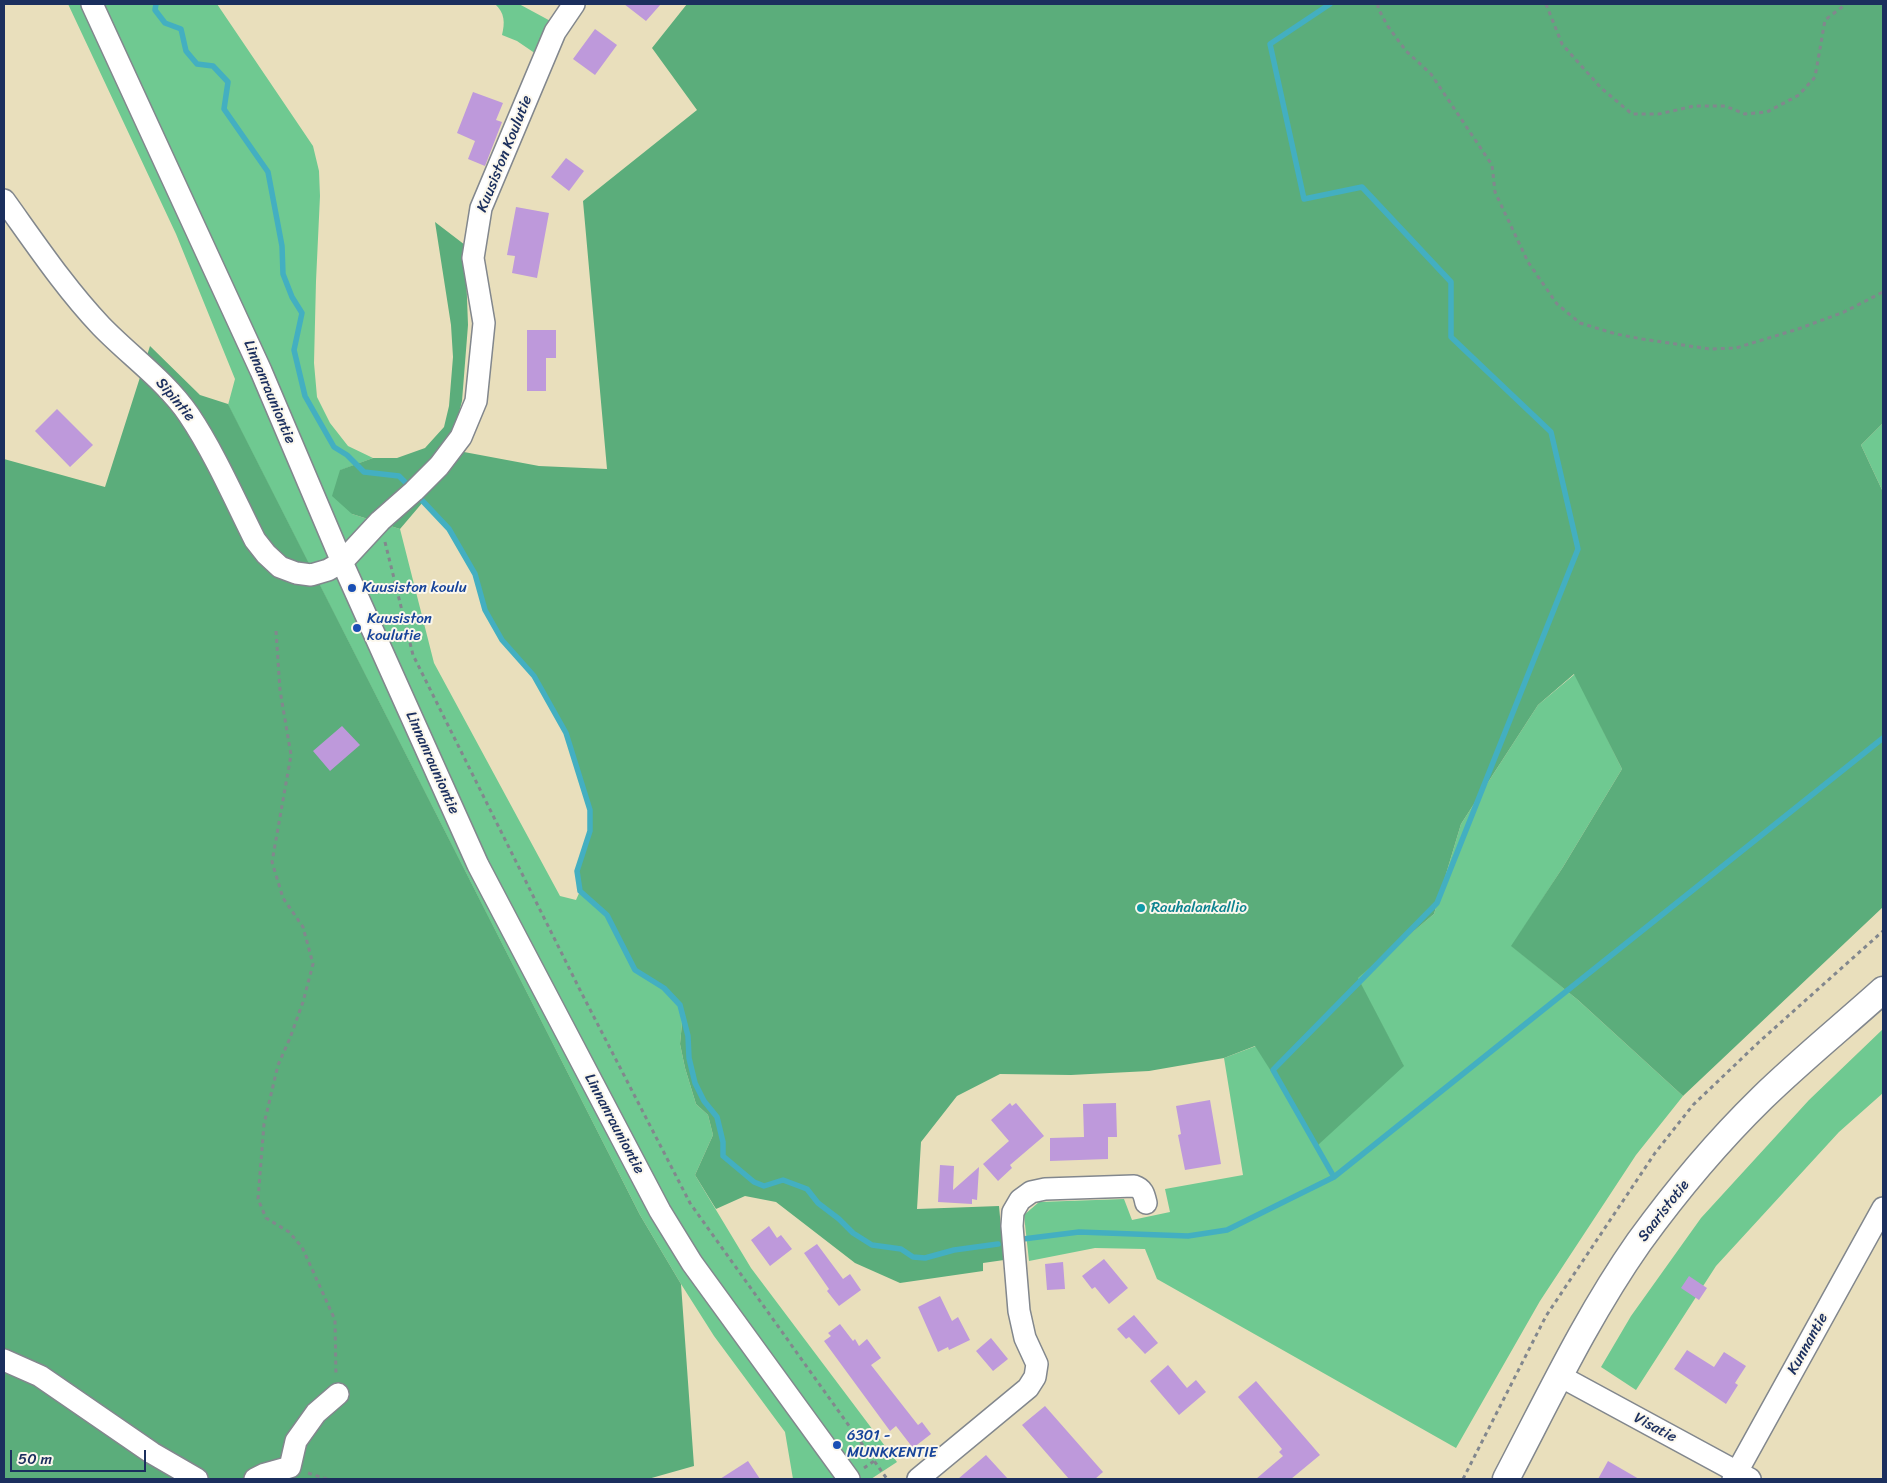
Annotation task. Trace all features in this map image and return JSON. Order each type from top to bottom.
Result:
[{"type":"main road","name":"Saaristotie","points":[[1506,1479],[1601,1301],[1639,1243],[1678,1192],[1762,1098],[1883,990]]},
{"type":"street","name":"Linnanrauniontie","points":[[92,4],[262,371],[342,562],[478,865],[660,1211],[716,1296],[849,1479]]},
{"type":"street","name":"Kuusiston Koulutie","points":[[342,562],[380,521],[414,491],[438,466],[461,437],[476,401],[484,323],[473,258],[481,208],[555,32],[574,4]]},
{"type":"street","name":"Sipintie","points":[[4,200],[69,289],[100,325],[128,354],[151,372],[188,414],[202,436],[255,540],[266,554],[280,567],[296,573],[311,575],[328,570],[342,562]]},
{"type":"street","points":[[918,1479],[1028,1388],[1034,1377],[1037,1364],[1025,1338],[1019,1311],[1012,1226],[1013,1212],[1020,1200],[1031,1192],[1045,1189],[1134,1186],[1140,1188],[1146,1203]]},
{"type":"street","name":"Kunnantie","points":[[1740,1477],[1883,1208]]},
{"type":"street","points":[[4,1360],[40,1376],[152,1453],[197,1479]]},
{"type":"street","name":"Visatie","points":[[1560,1376],[1740,1477]]},
{"type":"street","points":[[255,1479],[290,1467],[296,1441],[316,1413],[338,1394]]},
{"type":"path","points":[[1378,4],[1378,8],[1387,25],[1406,50],[1431,74],[1492,165],[1495,192],[1528,262],[1557,304],[1580,323],[1616,334],[1642,339],[1710,349],[1736,348],[1798,329],[1844,312],[1883,292]]},
{"type":"path","points":[[1546,4],[1562,44],[1601,88],[1632,114],[1659,114],[1694,106],[1726,106],[1745,114],[1767,112],[1799,95],[1815,77],[1825,20],[1846,4]]},
{"type":"path","points":[[380,521],[413,655],[576,982],[690,1203],[887,1479]]},
{"type":"path","points":[[276,631],[280,690],[291,755],[272,862],[283,898],[303,927],[313,964],[303,1002],[276,1074],[264,1124],[258,1199],[266,1218],[290,1232],[302,1247],[334,1320],[334,1352],[338,1394]]},
{"type":"green space","points":[[68,4],[217,4],[313,146],[319,171],[320,196],[314,363],[317,397],[330,423],[348,446],[373,458],[341,470],[352,514],[400,529],[434,663],[560,896],[576,900],[580,891],[607,915],[635,970],[664,988],[680,1005],[682,1023],[680,1044],[685,1068],[696,1104],[708,1115],[713,1135],[695,1175],[751,1268],[897,1462],[871,1479],[793,1479],[785,1432],[714,1336],[640,1215],[228,405],[235,379],[176,234]]},
{"type":"green space","points":[[495,4],[519,4],[556,24],[539,56],[517,41],[502,35],[503,18],[501,11]]},
{"type":"green space","points":[[687,4],[1883,4],[1883,423],[1861,445],[1883,492],[1883,907],[1683,1096],[1578,1000],[1511,946],[1563,867],[1622,769],[1574,674],[1538,705],[1461,824],[1434,914],[1358,978],[1404,1066],[1318,1145],[1255,1046],[1224,1058],[1149,1071],[1071,1075],[1000,1074],[957,1096],[921,1142],[917,1209],[999,1206],[1004,1260],[983,1263],[983,1271],[900,1283],[855,1263],[776,1202],[745,1196],[716,1209],[695,1175],[713,1135],[708,1115],[696,1104],[685,1068],[680,1044],[682,1023],[680,1005],[664,988],[635,970],[607,915],[580,891],[577,871],[590,831],[590,810],[566,733],[534,676],[502,640],[485,610],[475,574],[449,529],[423,502],[400,529],[352,514],[332,496],[340,470],[373,458],[397,458],[425,448],[444,427],[449,406],[453,357],[451,325],[435,222],[465,245],[468,325],[462,401],[453,437],[464,452],[539,466],[607,469],[583,201],[697,110],[652,48]]},
{"type":"green space","points":[[150,346],[200,395],[228,404],[640,1215],[681,1284],[694,1466],[648,1479],[4,1479],[4,459],[105,487]]},
{"type":"green space","points":[[1883,423],[1883,492],[1861,445]]},
{"type":"green space","points":[[1575,674],[1622,769],[1563,867],[1512,946],[1578,1000],[1683,1096],[1636,1155],[1540,1301],[1456,1448],[1157,1279],[1145,1249],[1095,1248],[1029,1261],[1024,1215],[1039,1202],[1124,1199],[1132,1220],[1170,1212],[1165,1189],[1243,1175],[1224,1058],[1256,1046],[1318,1144],[1403,1065],[1357,978],[1434,914],[1461,824],[1538,705]]},
{"type":"green space","points":[[1883,1029],[1883,1093],[1839,1132],[1716,1266],[1636,1390],[1601,1367],[1631,1316],[1701,1218],[1809,1100]]},
{"type":"building","points":[[624,4],[661,4],[646,21]]},
{"type":"building","points":[[595,29],[617,45],[595,75],[573,59]]},
{"type":"building","points":[[473,92],[503,103],[496,120],[502,122],[485,166],[468,159],[475,141],[457,133]]},
{"type":"building","points":[[566,158],[584,171],[569,191],[551,177]]},
{"type":"building","points":[[516,207],[549,213],[537,278],[512,273],[515,256],[507,255]]},
{"type":"building","points":[[527,330],[556,330],[556,358],[546,358],[546,391],[527,391]]},
{"type":"building","points":[[57,409],[93,445],[70,467],[35,431]]},
{"type":"building","points":[[342,726],[360,745],[330,771],[313,751]]},
{"type":"building","points":[[1210,1100],[1221,1164],[1185,1170],[1178,1135],[1181,1134],[1176,1106]]},
{"type":"building","points":[[1010,1103],[1012,1106],[1016,1103],[1044,1136],[1010,1165],[1012,1168],[998,1181],[983,1164],[1009,1141],[991,1120]]},
{"type":"building","points":[[1116,1103],[1117,1137],[1108,1137],[1108,1159],[1050,1161],[1050,1138],[1084,1137],[1083,1104]]},
{"type":"building","points":[[940,1165],[954,1166],[953,1190],[979,1167],[977,1200],[972,1199],[972,1204],[938,1202]]},
{"type":"building","points":[[769,1226],[777,1238],[781,1235],[792,1249],[770,1266],[751,1240]]},
{"type":"building","points":[[817,1244],[843,1279],[850,1274],[861,1290],[839,1306],[827,1291],[829,1289],[804,1253]]},
{"type":"building","points":[[1104,1259],[1128,1288],[1109,1304],[1095,1287],[1092,1289],[1082,1276]]},
{"type":"building","points":[[1063,1262],[1065,1289],[1047,1290],[1045,1264]]},
{"type":"building","points":[[1689,1276],[1707,1288],[1699,1300],[1681,1288]]},
{"type":"building","points":[[940,1296],[952,1321],[958,1317],[970,1340],[949,1350],[948,1347],[938,1352],[918,1307]]},
{"type":"building","points":[[1134,1315],[1158,1343],[1145,1354],[1129,1337],[1126,1339],[1117,1329]]},
{"type":"building","points":[[840,1324],[853,1341],[855,1339],[859,1346],[867,1339],[881,1358],[871,1365],[918,1425],[922,1422],[931,1434],[913,1448],[896,1426],[890,1431],[824,1341],[831,1336],[828,1333]]},
{"type":"building","points":[[991,1338],[1008,1359],[993,1371],[976,1351]]},
{"type":"building","points":[[1687,1350],[1714,1367],[1724,1352],[1746,1366],[1735,1383],[1738,1385],[1726,1404],[1674,1369]]},
{"type":"building","points":[[1168,1365],[1187,1388],[1196,1380],[1206,1392],[1179,1415],[1150,1381]]},
{"type":"building","points":[[1256,1381],[1320,1455],[1291,1479],[1256,1479],[1283,1456],[1279,1452],[1282,1449],[1238,1397]]},
{"type":"building","points":[[1045,1406],[1103,1472],[1095,1479],[1069,1479],[1022,1425]]},
{"type":"building","points":[[986,1455],[1008,1479],[958,1479]]},
{"type":"building","points":[[748,1461],[760,1479],[720,1479]]},
{"type":"building","points":[[1608,1461],[1639,1479],[1598,1479]]},
{"type":"waterway","points":[[156,4],[155,10],[165,23],[181,29],[186,51],[197,64],[213,66],[228,82],[224,109],[268,172],[282,246],[283,274],[292,297],[302,313],[294,350],[305,396],[334,447],[347,455],[364,472],[399,476],[411,488]]},
{"type":"waterway","points":[[1330,4],[1270,44],[1304,199],[1362,187],[1451,282],[1451,337],[1551,432],[1578,549],[1437,903],[1273,1070],[1334,1177]]},
{"type":"waterway","points":[[417,495],[449,529],[475,574],[485,610],[502,640],[534,676],[566,733],[590,810],[590,831],[577,871],[580,891],[607,915],[635,970],[664,988],[680,1005],[688,1036],[689,1058],[695,1083],[704,1101],[717,1117],[723,1142],[723,1156],[754,1182],[764,1186],[783,1180],[807,1189],[818,1203],[839,1219],[853,1233],[872,1245],[901,1249],[913,1257],[925,1258],[954,1250],[998,1244]]},
{"type":"waterway","points":[[1023,1239],[1079,1232],[1188,1236],[1227,1230],[1334,1177],[1883,738]]},
{"type":"place","name":"Kuusiston koulu","points":[[352,588]]},
{"type":"place","name":"Kuusiston koulutie","points":[[357,628]]},
{"type":"place","name":"Rauhalankallio","points":[[1141,908]]},
{"type":"place","name":"6301 - MUNKKENTIE","points":[[837,1445]]}]
